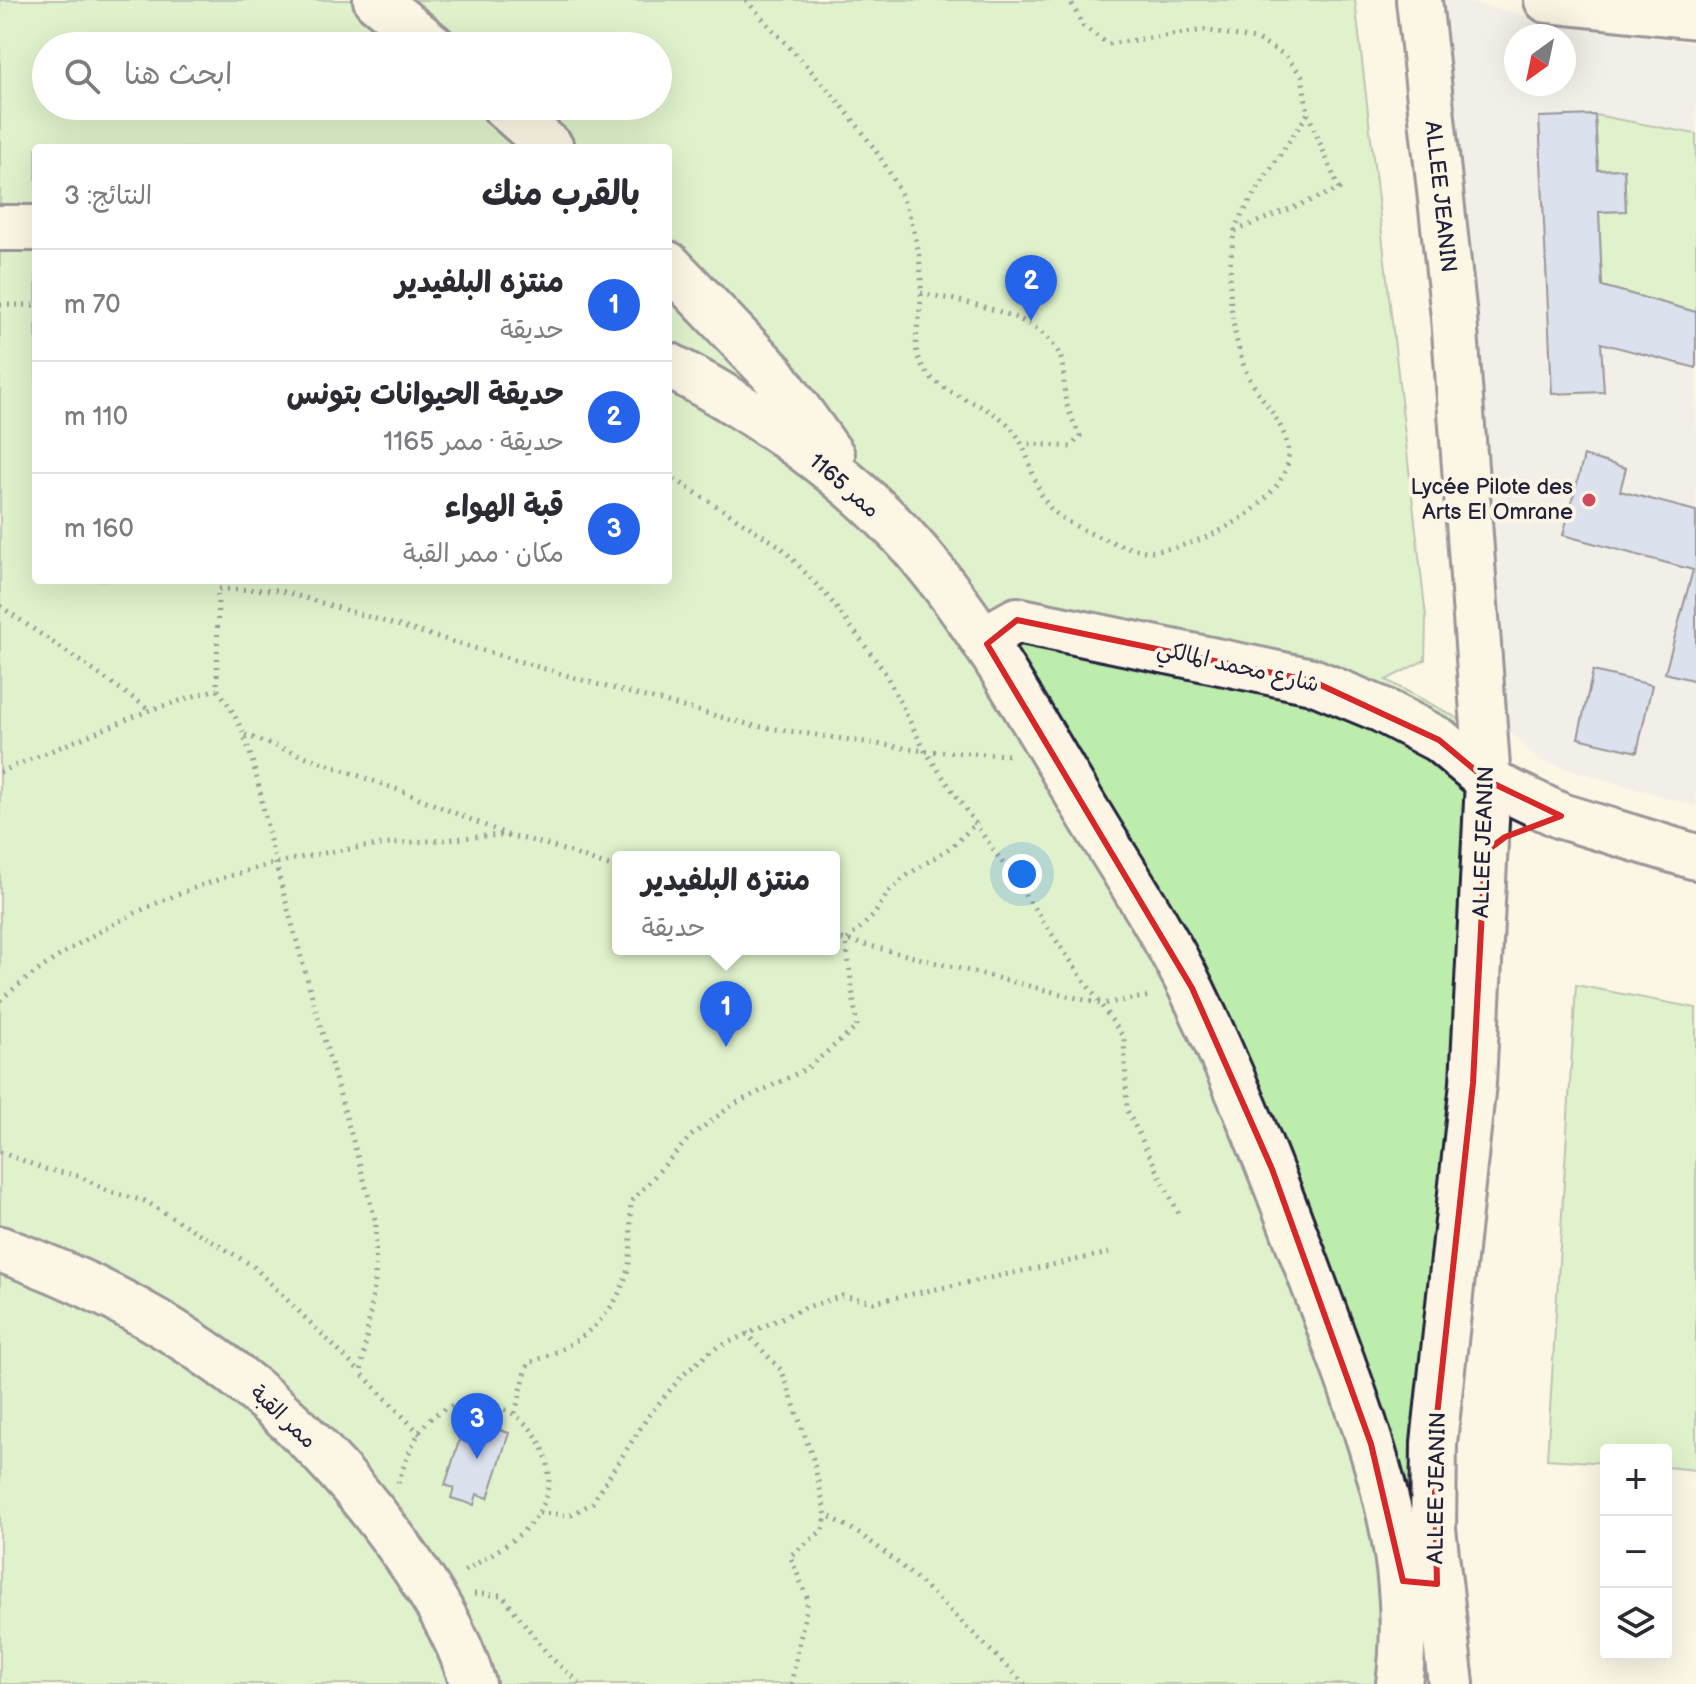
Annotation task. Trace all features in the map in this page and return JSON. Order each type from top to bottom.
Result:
[{"type":"street","points":[[376,0],[416,32]]},
{"type":"street","name":"ALLEE JEANIN","points":[[1419,0],[1454,317],[1488,781],[1473,1083],[1420,1583],[1451,1684]]},
{"type":"street","points":[[1547,0],[1696,16]]},
{"type":"street","points":[[520,120],[547,144]]},
{"type":"street","points":[[0,228],[32,228]]},
{"type":"street","points":[[672,268],[772,373],[869,506]]},
{"type":"street","name":"ممر 1165","points":[[672,367],[754,415],[833,472],[916,551],[987,644],[1192,988],[1272,1169],[1420,1583]]},
{"type":"street","name":"شارع محمد المالكي","points":[[987,644],[999,630],[1017,620],[1312,681],[1382,710],[1439,740],[1488,781],[1561,816],[1696,857]]},
{"type":"street","points":[[1485,852],[1505,837],[1561,816]]},
{"type":"street","name":"ممر القبة","points":[[0,1249],[57,1270],[141,1310],[219,1360],[332,1463],[384,1526],[433,1593],[473,1684]]},
{"type":"street","points":[[1399,1684],[1420,1583]]},
{"type":"path","points":[[746,0],[838,102],[895,183],[914,225],[921,293],[917,354],[928,375],[957,397],[1004,420],[1024,443],[1037,486],[1054,511],[1081,528],[1119,544],[1151,551],[1186,544],[1227,526],[1258,506],[1283,477],[1288,453],[1278,419],[1246,371],[1230,309],[1234,231],[1308,113]]},
{"type":"path","points":[[1070,0],[1083,26],[1108,44],[1205,30],[1255,39],[1285,55],[1302,76],[1308,113],[1339,189],[1234,231]]},
{"type":"path","points":[[921,293],[986,307],[1024,322],[1056,347],[1064,370],[1066,400],[1080,436],[1071,447],[1024,443]]},
{"type":"path","points":[[0,305],[32,305]]},
{"type":"path","points":[[672,478],[781,547],[829,598],[884,671],[925,751],[1124,1038],[1127,1110],[1180,1216]]},
{"type":"path","points":[[361,1373],[375,1281],[376,1223],[275,862],[245,735],[235,711],[217,689],[218,589],[278,590],[596,684],[755,726],[925,751],[1055,757]]},
{"type":"path","points":[[0,606],[150,710]]},
{"type":"path","points":[[0,772],[150,710],[217,689]]},
{"type":"path","points":[[245,735],[407,793],[513,837],[612,867]]},
{"type":"path","points":[[846,941],[874,915],[887,894],[906,876],[953,846],[977,822]]},
{"type":"path","points":[[0,1000],[43,964],[127,915],[210,880],[275,862],[407,843],[513,837]]},
{"type":"path","points":[[840,939],[1101,1004],[1192,988]]},
{"type":"path","points":[[515,1413],[528,1363],[557,1354],[591,1330],[618,1300],[629,1263],[631,1202],[658,1169],[691,1136],[734,1104],[806,1069],[857,1027],[846,941]]},
{"type":"path","points":[[0,1152],[45,1169],[79,1176],[110,1192],[145,1201],[253,1266],[420,1434]]},
{"type":"path","points":[[539,1513],[571,1515],[592,1503],[649,1415],[682,1376],[712,1350],[746,1333],[842,1296],[874,1302],[1109,1253]]},
{"type":"path","points":[[746,1333],[782,1371],[813,1459],[826,1515],[823,1530],[790,1556],[808,1600],[791,1684]]},
{"type":"path","points":[[384,1526],[405,1462],[434,1415],[460,1403],[488,1403],[515,1413],[535,1432],[548,1458],[548,1486],[539,1513],[519,1533],[433,1593]]},
{"type":"path","points":[[826,1515],[852,1527],[896,1563],[1025,1684]]},
{"type":"path","points":[[433,1593],[502,1595],[550,1657],[581,1684]]},
{"type":"highlighted area","points":[[1017,620],[1057,626],[1312,681],[1439,740],[1488,781],[1561,816],[1505,837],[1485,852],[1473,1083],[1434,1443],[1437,1584],[1403,1581],[1371,1444],[1272,1169],[1192,988],[987,644]]},
{"type":"shaded area","name":"Lycée Pilote des Arts El Omrane","points":[[1438,0],[1459,0],[1571,24],[1504,24],[1504,96],[1576,96],[1576,25],[1696,44],[1696,806],[1540,761],[1490,712],[1475,287]]},
{"type":"green space","points":[[0,0],[1355,0],[1426,617],[1425,660],[1386,680],[1461,720],[1465,814],[1464,932],[1420,1434],[1431,1684],[0,1684]]},
{"type":"green space","points":[[1595,115],[1696,134],[1696,312],[1602,286],[1599,212],[1626,210],[1624,169],[1598,170]]},
{"type":"green space","points":[[1576,985],[1696,1008],[1696,1470],[1672,1468],[1672,1444],[1600,1444],[1600,1463],[1547,1459]]},
{"type":"building","points":[[1595,115],[1598,170],[1624,169],[1626,211],[1599,212],[1602,286],[1696,312],[1696,368],[1601,343],[1604,392],[1552,394],[1539,117]]},
{"type":"building","points":[[1584,456],[1626,468],[1620,491],[1696,511],[1696,681],[1665,673],[1693,570],[1563,535]]},
{"type":"building","points":[[1593,671],[1652,685],[1637,752],[1578,738]]},
{"type":"building","points":[[466,1419],[509,1433],[488,1498],[477,1494],[474,1505],[451,1498],[454,1488],[445,1485]]},
{"type":"place","name":"حديقة الحيوانات بتونس","points":[[1031,321]]},
{"type":"place","name":"Lycée Pilote des Arts El Omrane","points":[[1589,500]]},
{"type":"place","name":"منتزه البلفيدير","points":[[726,1047]]},
{"type":"place","name":"قبة الهواء","points":[[477,1459]]}]
